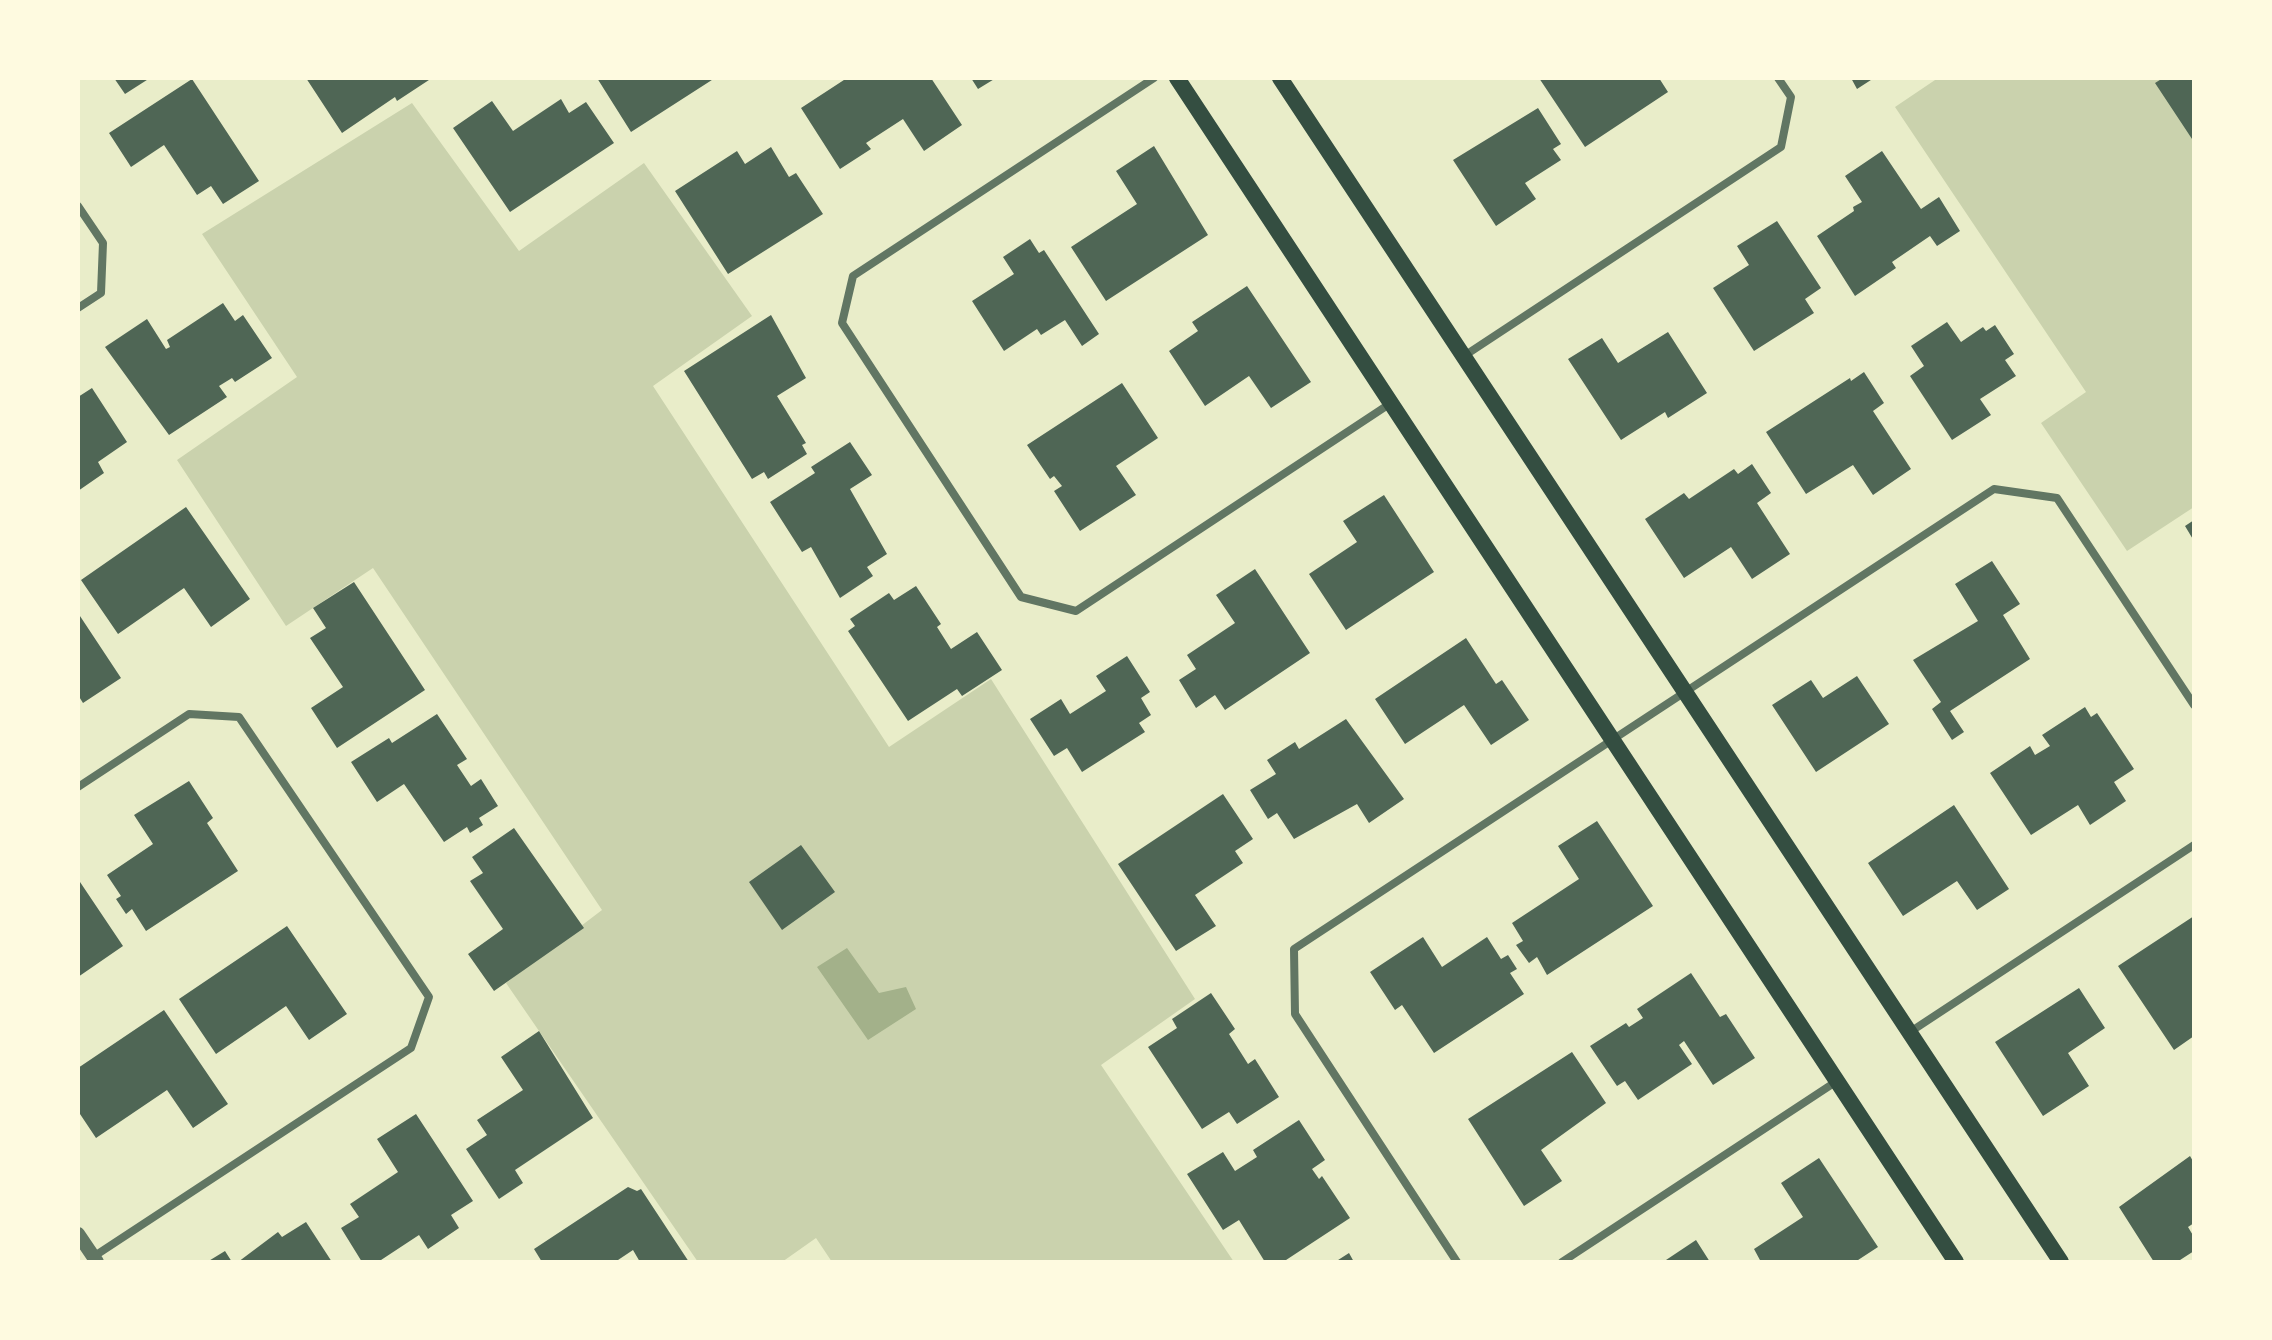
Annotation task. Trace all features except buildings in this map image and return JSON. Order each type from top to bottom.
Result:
[{"type":"main road","points":[[1177,78],[1956,1262]]},
{"type":"main road","points":[[1280,78],[2061,1262]]},
{"type":"street","points":[[1154,78],[853,276],[842,323],[1021,597],[1076,611],[1391,403]]},
{"type":"street","points":[[1464,356],[1781,147],[1791,97],[1778,78]]},
{"type":"street","points":[[78,206],[103,243],[101,293],[78,308]]},
{"type":"street","points":[[1457,1262],[1295,1014],[1294,949],[1994,489],[2057,498],[2194,705]]},
{"type":"street","points":[[78,787],[189,714],[239,717],[429,997],[411,1048],[95,1259],[78,1234]]},
{"type":"street","points":[[1910,1032],[2194,845]]},
{"type":"street","points":[[1562,1262],[1837,1081]]},
{"type":"shaded area","points":[[1938,78],[2194,78],[2194,507],[2127,551],[2041,423],[2086,392],[1895,107]]},
{"type":"shaded area","points":[[412,103],[519,251],[644,163],[752,316],[653,386],[889,747],[991,679],[1195,999],[1101,1065],[1234,1262],[832,1262],[816,1238],[782,1262],[698,1262],[506,983],[602,910],[373,568],[286,626],[177,460],[297,377],[202,234]]},
{"type":"shaded area","points":[[847,948],[879,993],[906,987],[916,1009],[868,1040],[817,967]]}]
